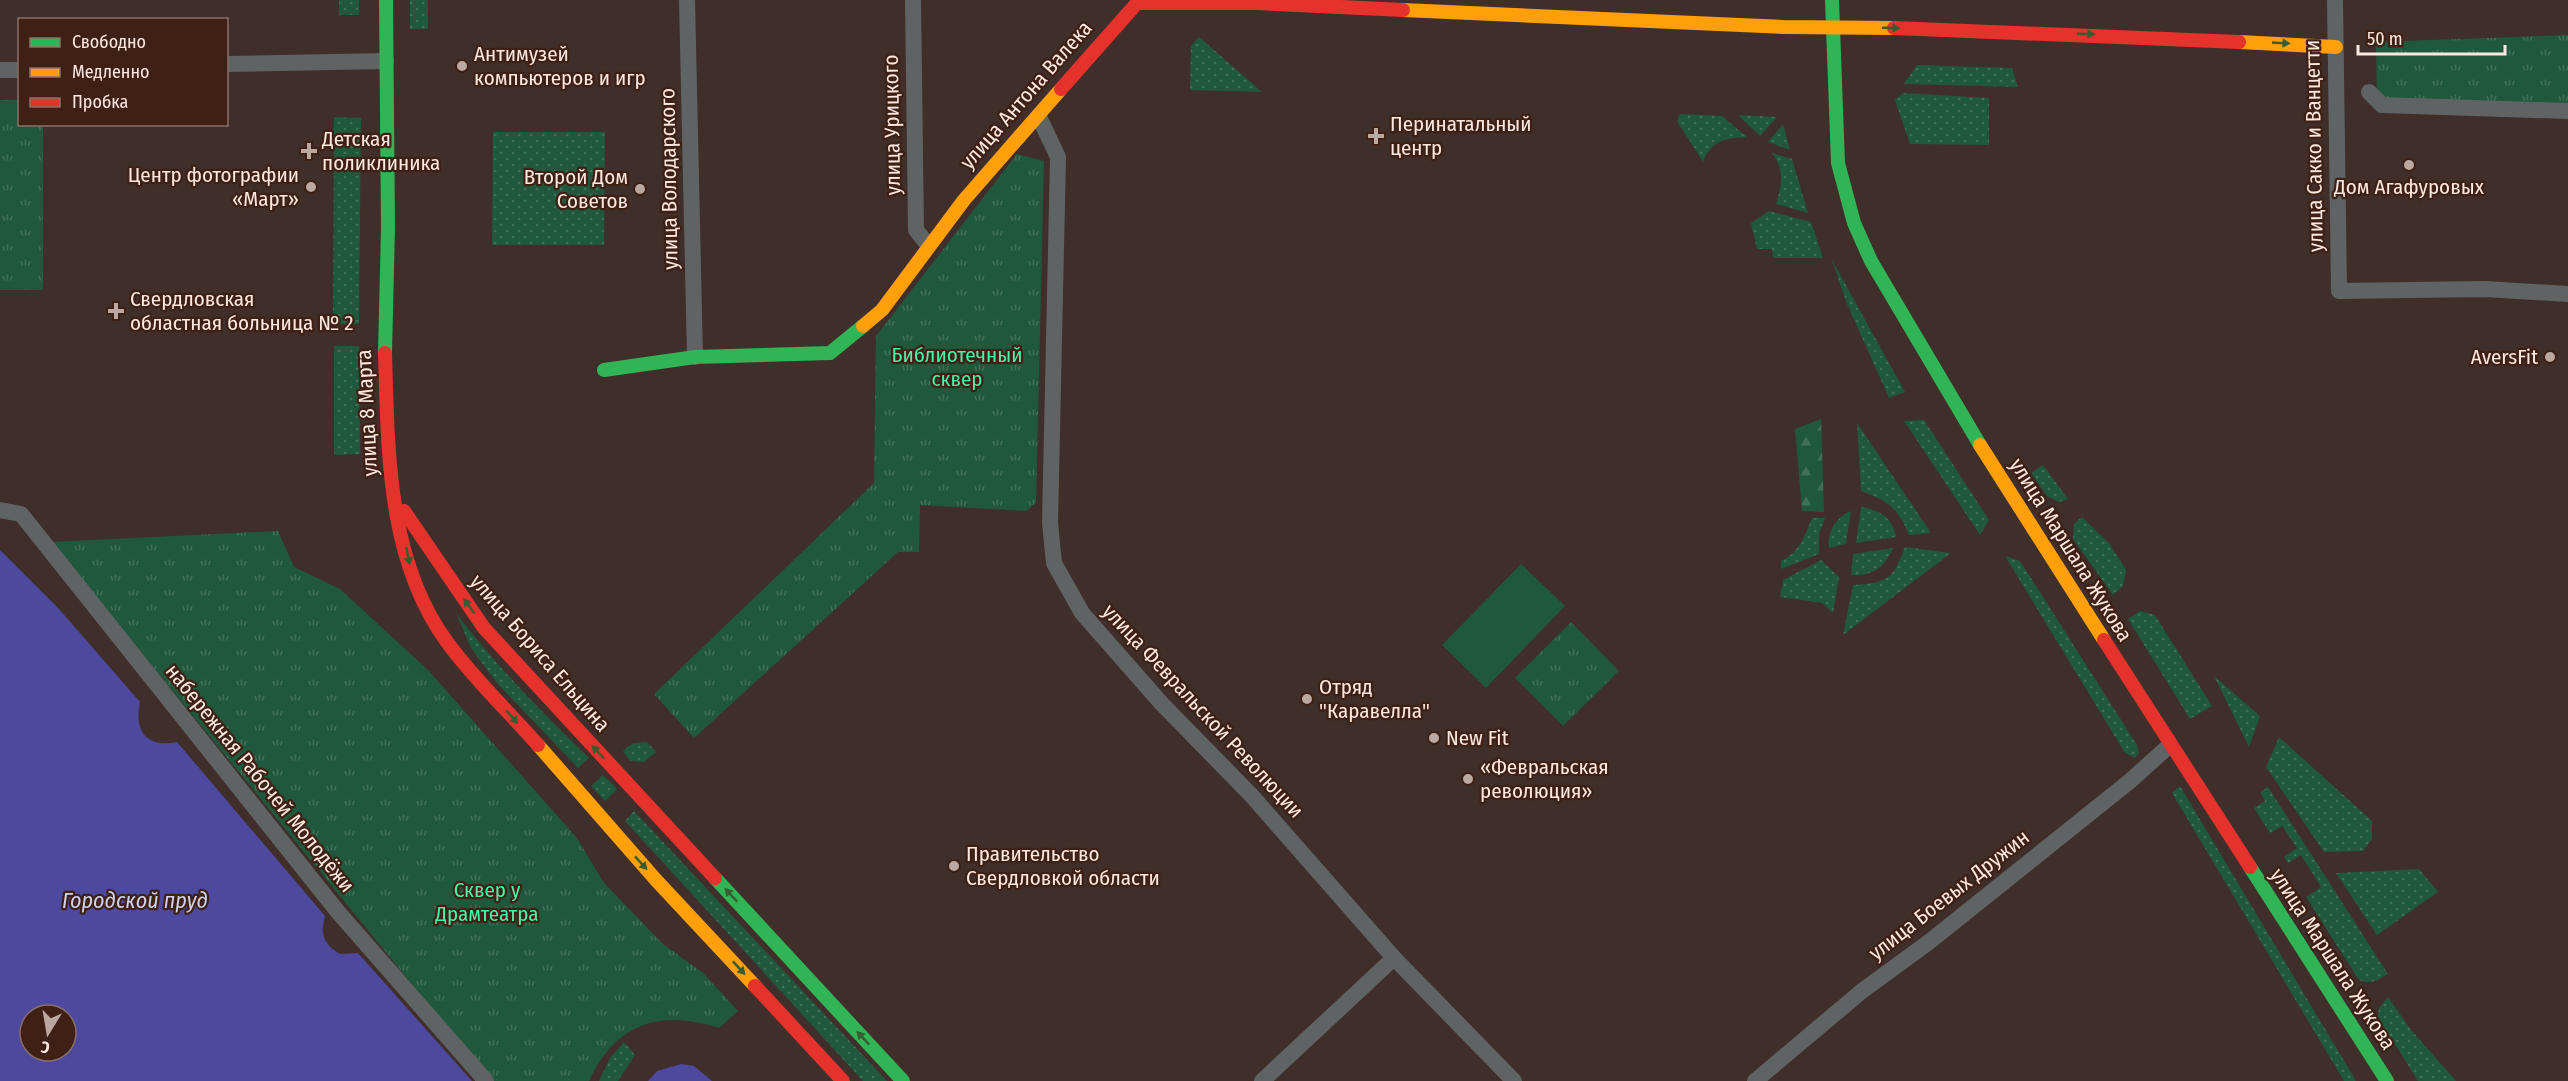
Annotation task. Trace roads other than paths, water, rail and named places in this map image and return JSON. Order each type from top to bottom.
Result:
[{"type":"street","name":"улица 8 Марта","points":[[386,0],[385,418],[389,474],[396,499]]},
{"type":"street","name":"улица Володарского","points":[[687,0],[695,357]]},
{"type":"street","name":"улица Урицкого","points":[[913,0],[916,230],[928,245]]},
{"type":"street","name":"улица Маршала Жукова","points":[[1832,0],[1838,163],[1854,223],[1871,261],[1946,390],[2170,745],[2387,1081]]},
{"type":"street","name":"улица Сакко и Ванцетти","points":[[2335,0],[2339,291],[2485,289],[2568,294]]},
{"type":"street","name":"улица Антона Валека","points":[[604,370],[695,357],[830,353],[882,310],[928,245],[1137,1],[1257,3],[1833,28],[2088,34],[2336,47]]},
{"type":"street","points":[[228,64],[386,61]]},
{"type":"street","points":[[0,70],[18,70]]},
{"type":"street","points":[[2369,92],[2382,105],[2568,111]]},
{"type":"street","name":"улица Февральской Революции","points":[[1040,117],[1058,158],[1050,523],[1054,563],[1082,613],[1135,675],[1252,796],[1394,958],[1514,1081]]},
{"type":"street","points":[[396,499],[411,570],[423,600],[447,642],[656,880],[843,1081]]},
{"type":"street","name":"улица Бориса Ельцина","points":[[396,499],[484,628],[903,1081]]},
{"type":"street","name":"набережная Рабочей Молодёжи","points":[[0,510],[21,514],[338,912],[486,1081]]},
{"type":"street","name":"улица Боевых Дружин","points":[[1755,1081],[1862,991],[1929,942],[2130,781],[2170,745]]},
{"type":"street","points":[[1262,1081],[1394,958]]},
{"type":"water","name":"Городской пруд","points":[[0,550],[59,609],[140,702],[139,721],[145,735],[157,742],[177,742],[325,916],[323,933],[326,942],[340,954],[358,953],[472,1081],[0,1081]]},
{"type":"water","points":[[681,1064],[694,1066],[712,1081],[648,1081],[657,1071]]},
{"type":"place","name":"Антимузей компьютеров и игр","points":[[462,66]]},
{"type":"place","name":"Перинатальный центр","points":[[1376,136]]},
{"type":"place","name":"Детская поликлиника","points":[[309,151]]},
{"type":"place","name":"Дом Агафуровых","points":[[2409,165]]},
{"type":"place","name":"Центр фотографии «Март»","points":[[311,187]]},
{"type":"place","name":"Второй Дом Советов","points":[[640,189]]},
{"type":"place","name":"Свердловская областная больница № 2","points":[[116,311]]},
{"type":"place","name":"AversFit","points":[[2550,357]]},
{"type":"place","name":"Отряд \"Каравелла\"","points":[[1307,699]]},
{"type":"place","name":"New Fit","points":[[1434,738]]},
{"type":"place","name":"«Февральская революция»","points":[[1468,779]]},
{"type":"place","name":"Правительство Свердловкой области","points":[[954,866]]},
{"type":"park label","name":"Библиотечный сквер","points":[[957,367]]},
{"type":"park label","name":"Сквер у Драмтеатра","points":[[487,902]]}]
